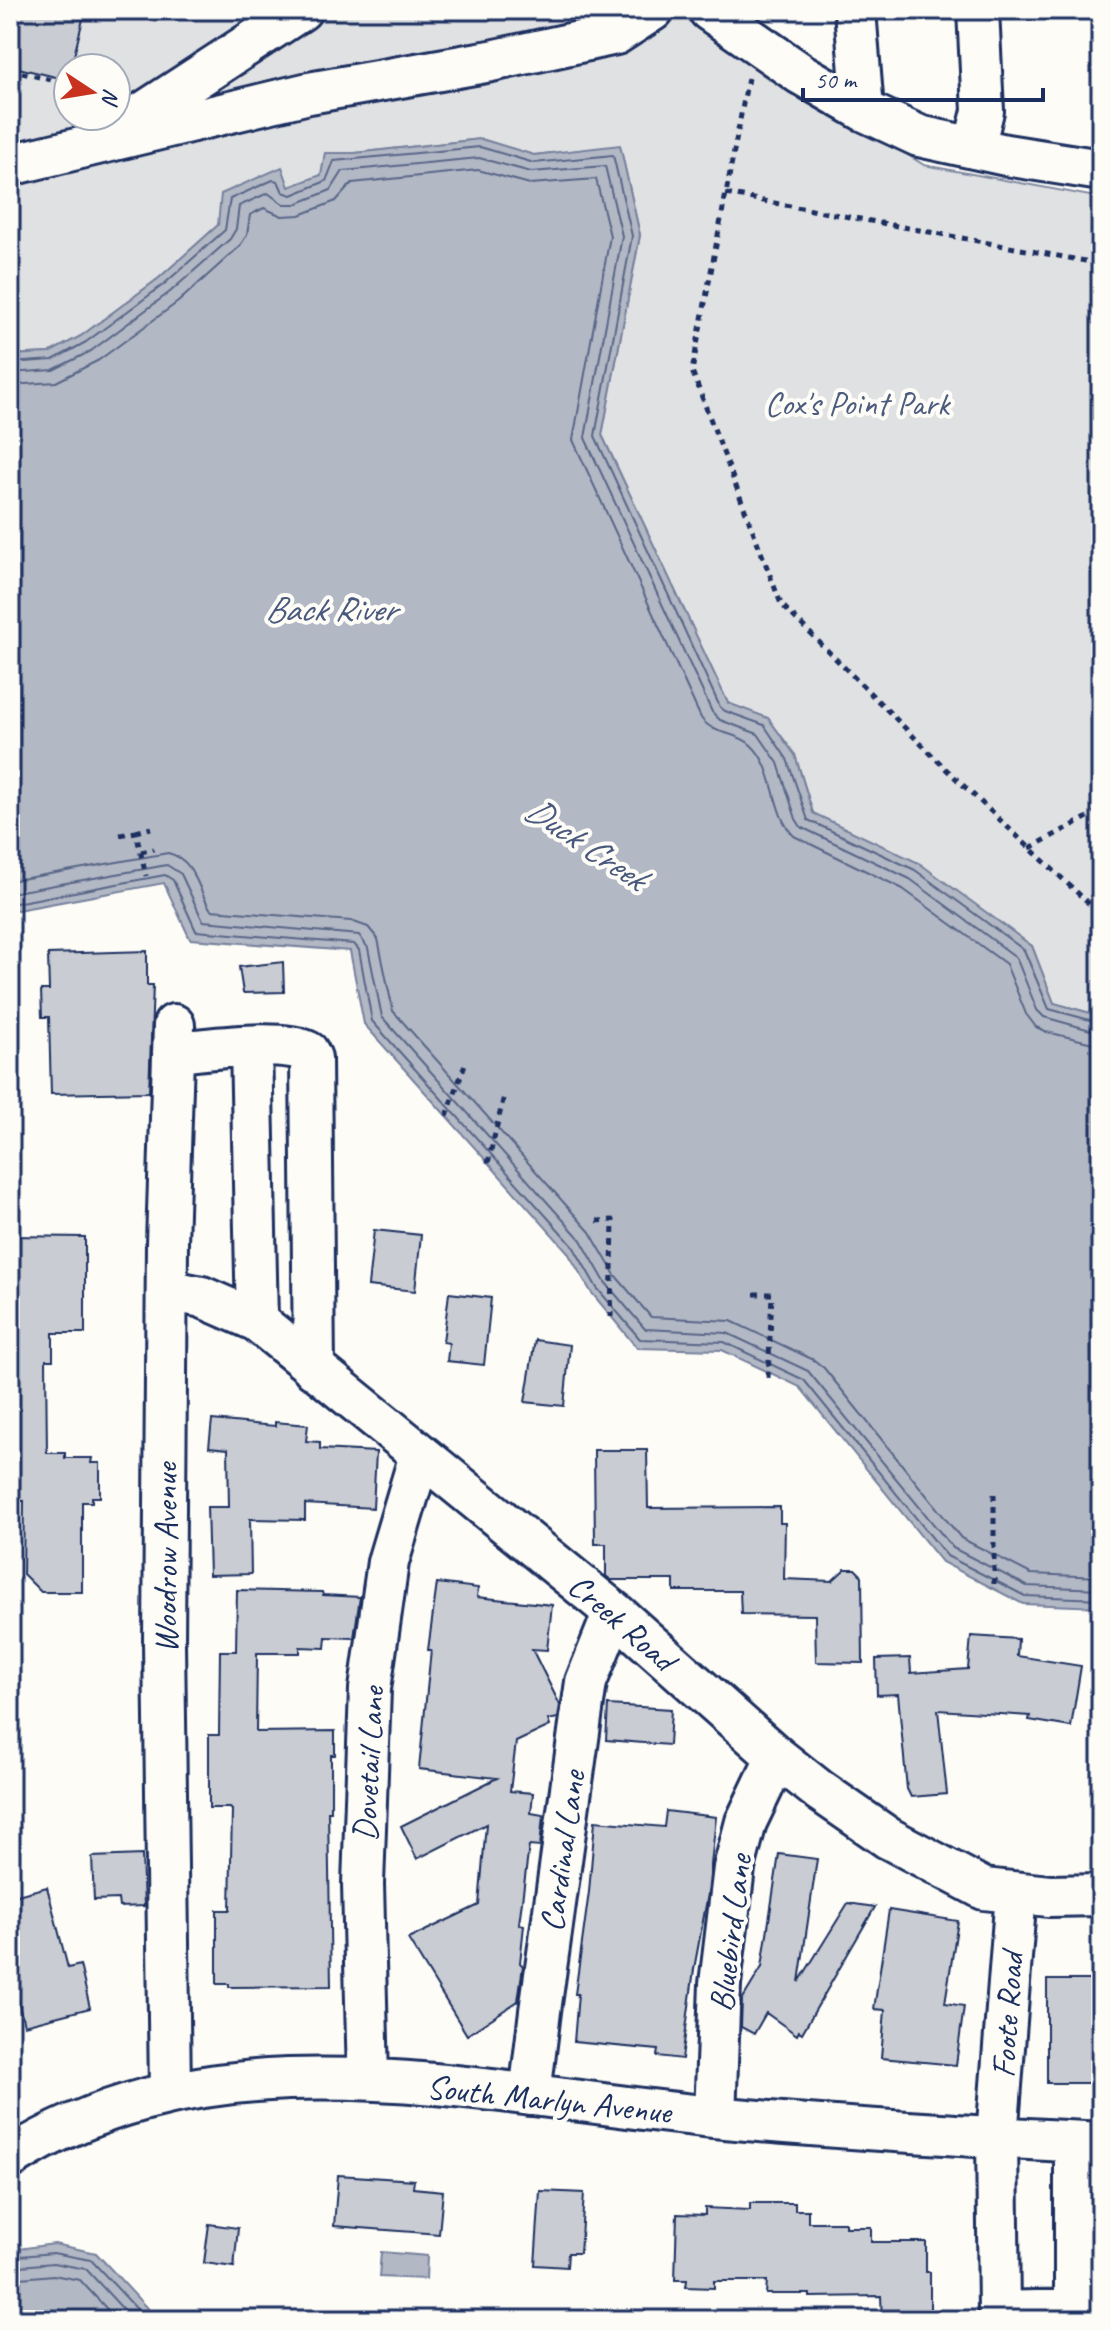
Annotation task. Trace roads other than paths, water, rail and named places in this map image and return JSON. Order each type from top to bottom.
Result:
[{"type":"street","points":[[97,144],[301,10]]},
{"type":"street","points":[[10,165],[309,93],[491,61],[616,34],[653,10]]},
{"type":"street","points":[[709,10],[801,74],[863,110],[919,136],[1101,170]]},
{"type":"street","points":[[855,10],[863,110]]},
{"type":"street","points":[[974,148],[983,111],[978,10]]},
{"type":"street","name":"Woodrow Avenue","points":[[170,2091],[164,1643],[167,1290],[174,1039],[251,1046]]},
{"type":"street","points":[[257,1321],[251,1046],[301,1048],[311,1058],[314,1369]]},
{"type":"street","name":"Creek Road","points":[[167,1290],[202,1297],[257,1321],[614,1612],[777,1757],[888,1838],[984,1889],[1049,1896],[1101,1895]]},
{"type":"street","name":"Dovetail Lane","points":[[368,2079],[363,1884],[370,1689],[388,1562],[420,1455]]},
{"type":"street","name":"Cardinal Lane","points":[[530,2095],[586,1682],[614,1612]]},
{"type":"street","name":"Bluebird Lane","points":[[715,2117],[720,1984],[734,1868],[746,1822],[777,1757]]},
{"type":"street","name":"Foote Road","points":[[1016,1893],[997,2137],[999,2312],[1075,2310],[1088,2142]]},
{"type":"street","name":"South Marlyn Avenue","points":[[10,2158],[87,2119],[170,2091],[294,2078],[368,2079],[715,2117],[1088,2142]]},
{"type":"water","name":"Back River","points":[[481,139],[534,155],[620,145],[640,235],[602,435],[728,703],[768,718],[795,755],[813,813],[919,863],[1032,946],[1054,1003],[1101,1016],[1101,1607],[1023,1604],[942,1562],[800,1387],[722,1350],[637,1348],[591,1292],[567,1251],[364,1024],[350,951],[190,939],[164,883],[12,911],[10,915],[10,355],[49,353],[81,336],[159,278],[218,225],[221,194],[282,167],[289,187],[321,175],[325,153],[355,153]]},
{"type":"water","points":[[54,2244],[96,2253],[158,2320],[10,2320],[10,2250]]},
{"type":"water","points":[[381,2252],[427,2256],[426,2279],[379,2277]]},
{"type":"park label","name":"Cox's Point Park","points":[[857,403]]},
{"type":"water label","name":"Duck Creek","points":[[586,843]]}]
